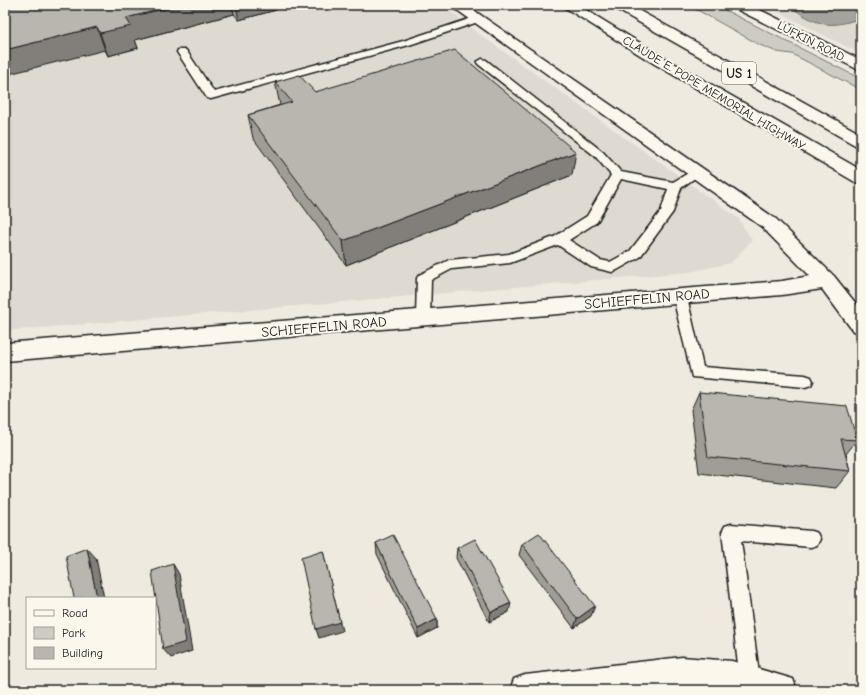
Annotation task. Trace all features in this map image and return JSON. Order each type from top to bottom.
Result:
[{"type":"main road","points":[[457,5],[769,223],[828,281],[861,325]]},
{"type":"main road","name":"CLAUDE E. POPE MEMORIAL HIGHWAY","points":[[568,5],[653,57],[861,178]]},
{"type":"main road","name":"CLAUDE E. POPE MEMORIAL HIGHWAY","points":[[618,5],[861,140]]},
{"type":"main road","name":"LUFKIN ROAD","points":[[739,5],[861,66]]},
{"type":"main road","name":"SCHIEFFELIN ROAD","points":[[5,352],[680,297],[782,288],[828,281]]},
{"type":"main road","points":[[525,690],[682,672],[732,676],[782,690]]},
{"type":"lane","points":[[182,52],[211,96],[406,43],[478,19]]},
{"type":"lane","points":[[482,62],[599,154],[617,175],[675,186]]},
{"type":"lane","points":[[559,240],[596,264],[612,267],[635,254],[667,212],[675,186],[697,172]]},
{"type":"lane","points":[[423,318],[424,278],[448,265],[510,258],[559,240],[592,219],[617,175]]},
{"type":"lane","points":[[680,297],[697,373],[805,381]]},
{"type":"lane","points":[[750,681],[731,532],[811,539]]},
{"type":"shaded area","points":[[5,5],[442,5],[479,34],[738,218],[752,240],[731,263],[689,272],[5,331]]},
{"type":"shaded area","points":[[764,5],[861,5],[861,54]]},
{"type":"shaded area","points":[[788,5],[861,5],[861,18],[839,24],[823,24],[807,17]]},
{"type":"green space","points":[[684,5],[715,5],[861,79],[861,90],[792,54],[777,52],[760,45],[699,11]]},
{"type":"building","points":[[5,5],[178,5],[126,18],[131,26],[100,33],[97,27],[5,50]]},
{"type":"building","points":[[455,50],[576,152],[343,241],[248,115],[292,102],[275,82],[299,75],[315,92]]},
{"type":"building","points":[[699,392],[847,406],[857,440],[841,439],[850,471],[708,457]]},
{"type":"building","points":[[539,533],[595,606],[577,619],[522,544]]},
{"type":"building","points":[[393,535],[437,619],[418,629],[376,543]]},
{"type":"building","points":[[475,539],[511,603],[491,612],[457,548]]},
{"type":"building","points":[[87,548],[97,597],[74,597],[66,556]]},
{"type":"building","points":[[323,551],[340,622],[316,629],[301,558]]},
{"type":"building","points":[[173,564],[186,642],[163,649],[156,597],[152,571]]}]
